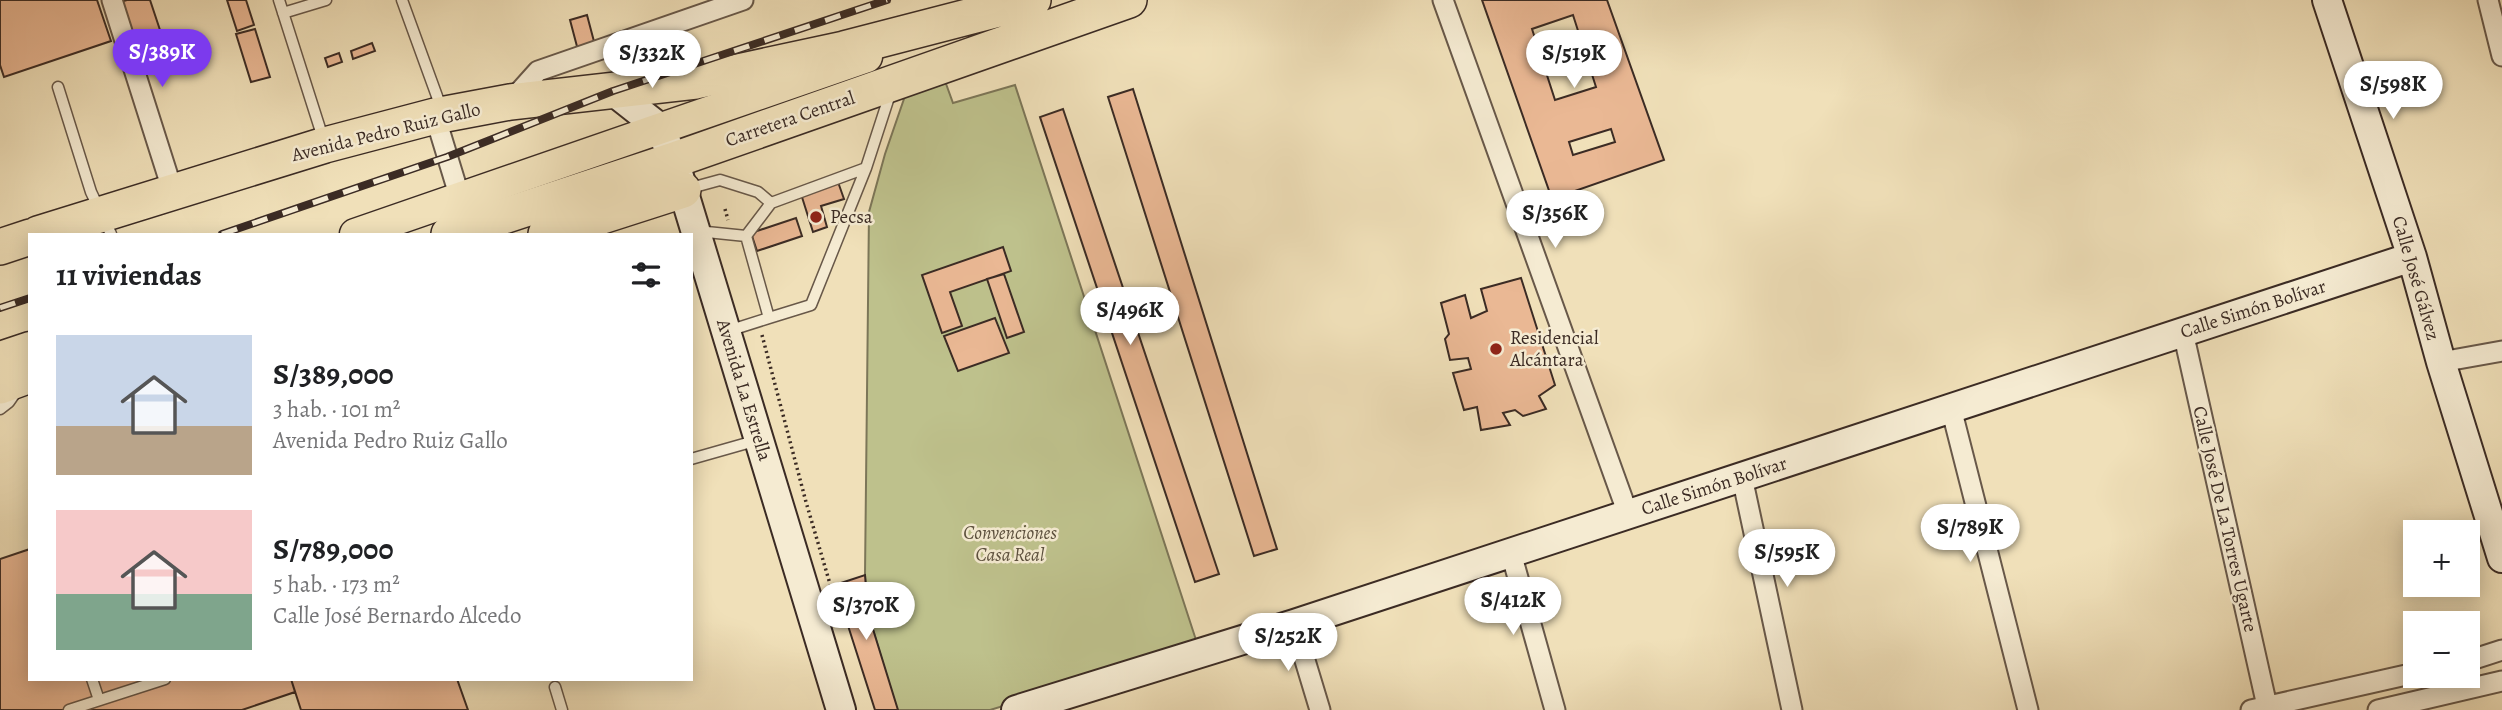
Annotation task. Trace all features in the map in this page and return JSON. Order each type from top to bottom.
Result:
[{"type":"highway","name":"Carretera Central","points":[[453,233],[678,175],[894,82],[1129,0]]},
{"type":"highway","name":"Avenida Pedro Ruiz Gallo","points":[[45,233],[106,224],[173,192],[325,145],[439,115],[510,102],[696,81],[777,65],[1031,1]]},
{"type":"highway","points":[[548,233],[678,175]]},
{"type":"highway","points":[[0,247],[28,238]]},
{"type":"main road","name":"Carretera Central","points":[[358,233],[1031,1]]},
{"type":"street","points":[[112,0],[173,192]]},
{"type":"street","points":[[510,102],[538,71],[743,0]]},
{"type":"street","points":[[1443,0],[1628,514]]},
{"type":"street","name":"Calle José Gálvez","points":[[2327,0],[2412,257],[2441,362],[2502,558]]},
{"type":"street","points":[[2494,7],[2502,56]]},
{"type":"street","name":"Avenida La Estrella","points":[[613,91],[660,128],[678,175],[841,710]]},
{"type":"street","points":[[439,115],[460,198]]},
{"type":"street","name":"Calle Simón Bolívar","points":[[1016,710],[1294,624],[2412,257]]},
{"type":"street","name":"Calle José De La Torres Ugarte","points":[[2183,332],[2259,708]]},
{"type":"street","points":[[2441,362],[2502,351]]},
{"type":"street","points":[[1951,408],[2028,710]]},
{"type":"street","points":[[1742,477],[1792,710]]},
{"type":"street","points":[[1510,552],[1555,710]]},
{"type":"street","points":[[1294,624],[1320,710]]},
{"type":"street","points":[[2480,657],[2502,650]]},
{"type":"street","points":[[2378,710],[2496,682],[2480,664]]},
{"type":"street","points":[[2259,708],[2403,676]]},
{"type":"lane","points":[[279,0],[325,145]]},
{"type":"lane","points":[[283,13],[326,0]]},
{"type":"lane","points":[[402,0],[439,115]]},
{"type":"lane","points":[[726,332],[811,305],[866,168],[894,82]]},
{"type":"lane","points":[[58,87],[91,192],[106,224]]},
{"type":"lane","points":[[764,320],[746,236],[771,202],[866,168]]},
{"type":"lane","points":[[678,175],[720,180],[758,192],[771,202]]},
{"type":"lane","points":[[695,231],[746,236]]},
{"type":"lane","points":[[0,409],[9,402],[17,368]]},
{"type":"lane","points":[[693,458],[759,440]]},
{"type":"lane","points":[[93,681],[99,700]]},
{"type":"lane","points":[[69,710],[158,681]]},
{"type":"lane","points":[[555,687],[562,710]]},
{"type":"path","points":[[724,209],[732,235]]},
{"type":"path","points":[[764,320],[806,502],[837,606]]},
{"type":"green space","name":"Convenciones Casa Real","points":[[945,81],[953,103],[1015,85],[1197,643],[1160,655],[1149,654],[1060,682],[1056,690],[990,710],[897,710],[868,613],[865,575],[869,212],[905,96]]},
{"type":"building","points":[[0,0],[97,0],[111,41],[4,77],[0,65]]},
{"type":"building","points":[[150,0],[168,54],[140,63],[120,2]]},
{"type":"building","points":[[227,0],[246,0],[254,25],[237,31]]},
{"type":"building","points":[[1482,0],[1607,0],[1664,160],[1552,199]],"holes":[[[1573,15],[1596,87],[1555,100],[1532,29]],[[1611,129],[1615,142],[1573,155],[1569,142]]]},
{"type":"building","points":[[587,15],[596,49],[579,54],[570,20]]},
{"type":"building","points":[[255,29],[270,77],[251,82],[236,34]]},
{"type":"building","points":[[372,43],[375,51],[353,59],[351,51]]},
{"type":"building","points":[[339,53],[342,62],[328,67],[325,58]]},
{"type":"building","points":[[1133,89],[1277,549],[1254,556],[1108,97]]},
{"type":"building","points":[[1063,109],[1219,574],[1195,582],[1040,117]]},
{"type":"building","name":"Pecsa","points":[[838,182],[844,199],[821,206],[827,227],[813,232],[801,194]]},
{"type":"building","name":"Pecsa","points":[[796,218],[802,236],[757,251],[751,233]]},
{"type":"building","points":[[1003,247],[1011,271],[950,292],[962,326],[942,333],[922,275]]},
{"type":"building","points":[[1004,274],[1024,332],[1007,338],[987,279]]},
{"type":"building","name":"Residencial Alcántara","points":[[1521,278],[1555,385],[1539,396],[1546,409],[1523,416],[1515,410],[1503,413],[1510,425],[1481,430],[1477,407],[1464,410],[1453,373],[1471,369],[1468,358],[1450,360],[1445,339],[1449,334],[1441,303],[1465,295],[1471,318],[1487,311],[1481,289]]},
{"type":"building","points":[[995,318],[1009,353],[958,371],[944,336]]},
{"type":"building","points":[[28,550],[28,681],[292,681],[295,692],[242,710],[0,710],[0,559]]},
{"type":"building","points":[[865,575],[868,613],[898,710],[875,710],[835,585]]},
{"type":"building","points":[[292,681],[458,681],[468,710],[301,710]]},
{"type":"railway","points":[[225,233],[447,157],[613,91],[887,0]]},
{"type":"railway","points":[[0,308],[28,299]]},
{"type":"place","name":"Pecsa","points":[[816,217]]},
{"type":"place","name":"Residencial Alcántara","points":[[1496,349]]}]
